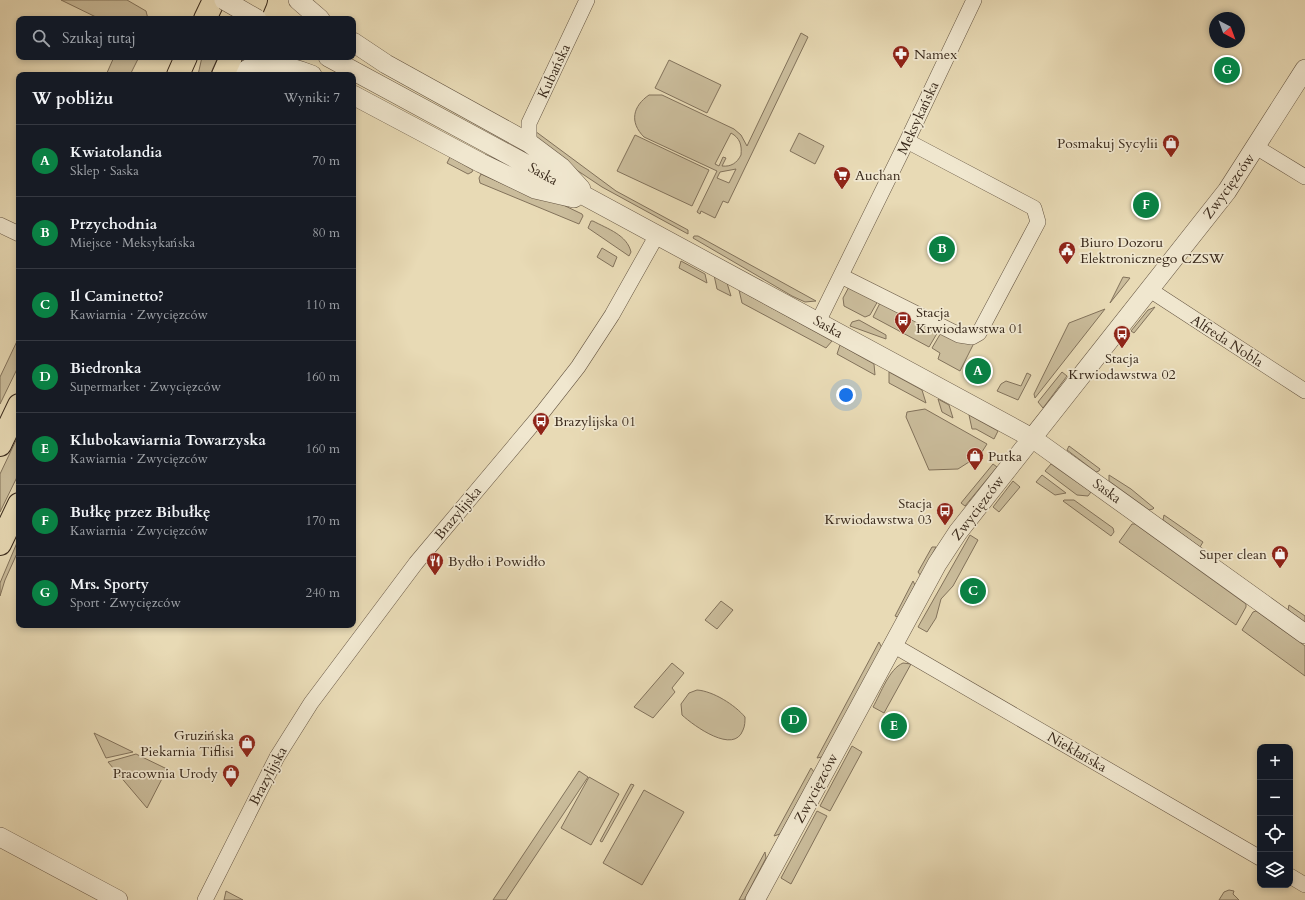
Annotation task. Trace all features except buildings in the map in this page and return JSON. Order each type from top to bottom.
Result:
[{"type":"main road","points":[[206,16],[214,0]]},
{"type":"main road","points":[[249,16],[256,0]]},
{"type":"main road","points":[[179,72],[185,60]]},
{"type":"main road","points":[[224,72],[230,60]]},
{"type":"main road","points":[[0,445],[16,412]]},
{"type":"main road","points":[[0,544],[16,510]]},
{"type":"street","points":[[224,0],[252,16]]},
{"type":"street","points":[[298,0],[317,16]]},
{"type":"street","name":"Kubańska","points":[[529,143],[529,123],[587,0]]},
{"type":"street","name":"Meksykańska","points":[[818,322],[907,142],[974,0]]},
{"type":"street","points":[[356,44],[386,64],[529,143],[561,167],[593,202]]},
{"type":"street","name":"Saska","points":[[334,60],[356,72]]},
{"type":"street","points":[[243,72],[250,66],[266,63],[300,72]]},
{"type":"street","name":"Zwycięzców","points":[[755,900],[937,564],[958,532],[1227,192],[1305,69]]},
{"type":"street","name":"Saska","points":[[356,72],[593,202],[657,235],[1032,438],[1305,634]]},
{"type":"street","points":[[356,97],[481,163],[536,189],[593,202]]},
{"type":"street","points":[[841,276],[959,335],[972,337],[979,333],[1038,222],[1034,208],[907,142]]},
{"type":"street","points":[[1256,147],[1305,176]]},
{"type":"street","points":[[0,225],[16,233]]},
{"type":"street","name":"Brazylijska","points":[[204,900],[277,757],[311,703],[416,563],[542,413],[578,367],[612,315],[657,235]]},
{"type":"street","name":"Alfreda Nobla","points":[[1150,290],[1305,390]]},
{"type":"street","name":"Niekłańska","points":[[893,645],[1257,856]]},
{"type":"street","points":[[0,837],[118,900]]},
{"type":"street","points":[[1293,878],[1305,885]]},
{"type":"shaded area","points":[[61,0],[127,0],[146,11],[147,16],[94,16]]},
{"type":"shaded area","points":[[801,33],[808,37],[728,203],[723,201],[715,218],[701,211],[700,214],[697,212],[717,171],[644,137],[636,126],[636,109],[639,104],[649,95],[662,95],[734,129],[741,135],[747,146]],"holes":[[[731,133],[740,142],[741,155],[736,162],[728,166],[722,166],[726,158],[723,157],[719,166],[715,164]],[[736,169],[729,183],[717,178],[720,172]]]},
{"type":"shaded area","points":[[113,60],[138,60],[132,72],[107,72]]},
{"type":"shaded area","points":[[201,60],[217,60],[211,72],[199,72]]},
{"type":"shaded area","points":[[669,60],[721,85],[707,113],[655,88]]},
{"type":"shaded area","points":[[535,131],[616,191],[688,230],[688,234],[602,187],[578,171],[536,138]]},
{"type":"shaded area","points":[[799,133],[824,146],[815,164],[790,151]]},
{"type":"shaded area","points":[[635,135],[709,170],[692,206],[617,171]]},
{"type":"shaded area","points":[[450,157],[473,170],[472,172],[468,174],[447,163]]},
{"type":"shaded area","points":[[481,174],[523,193],[559,203],[582,214],[583,216],[579,224],[480,183],[479,178]]},
{"type":"shaded area","points":[[591,221],[611,230],[621,237],[629,246],[631,252],[629,256],[588,228]]},
{"type":"shaded area","points":[[694,236],[698,236],[816,301],[805,302],[792,296],[693,238]]},
{"type":"shaded area","points":[[602,248],[617,257],[613,267],[597,257]]},
{"type":"shaded area","points":[[681,261],[705,274],[707,283],[679,268]]},
{"type":"shaded area","points":[[714,275],[727,283],[731,296],[717,289]]},
{"type":"shaded area","points":[[1123,277],[1130,278],[1110,303]]},
{"type":"shaded area","points":[[850,285],[879,299],[870,315],[865,317],[844,306],[843,298]]},
{"type":"shaded area","points":[[739,290],[832,341],[826,348],[742,303]]},
{"type":"shaded area","points":[[881,301],[939,330],[929,347],[873,317]]},
{"type":"shaded area","points":[[1155,307],[1134,333],[1131,331],[1148,310]]},
{"type":"shaded area","points":[[1105,309],[1035,398],[1034,394],[1069,323]]},
{"type":"shaded area","points":[[859,320],[886,335],[886,339],[850,326],[852,322]]},
{"type":"shaded area","points":[[942,331],[976,339],[960,371],[938,359],[940,353],[932,348]]},
{"type":"shaded area","points":[[16,343],[16,371],[0,404],[0,377]]},
{"type":"shaded area","points":[[840,345],[874,364],[875,375],[837,354]]},
{"type":"shaded area","points":[[889,372],[922,390],[926,403],[889,383]]},
{"type":"shaded area","points":[[1062,372],[1067,376],[1043,408],[1038,402]]},
{"type":"shaded area","points":[[1027,373],[1031,375],[1018,400],[997,391],[1001,384],[1006,381],[1021,386]]},
{"type":"shaded area","points":[[938,399],[949,405],[953,418],[942,412]]},
{"type":"shaded area","points":[[925,409],[987,444],[980,455],[958,469],[929,470],[906,417],[907,412]]},
{"type":"shaded area","points":[[969,415],[998,431],[994,439],[976,429],[972,429]]},
{"type":"shaded area","points":[[16,440],[16,479],[0,512],[0,474]]},
{"type":"shaded area","points":[[1069,446],[1100,469],[1099,471],[1096,472],[1067,450]]},
{"type":"shaded area","points":[[993,464],[997,467],[965,506],[961,503]]},
{"type":"shaded area","points":[[1051,464],[1091,492],[1088,496],[1077,495],[1045,471]]},
{"type":"shaded area","points":[[1042,475],[1066,493],[1055,495],[1036,482]]},
{"type":"shaded area","points":[[1109,475],[1131,489],[1154,508],[1149,510],[1109,481]]},
{"type":"shaded area","points":[[1013,481],[1020,487],[999,512],[993,507]]},
{"type":"shaded area","points":[[1074,500],[1113,528],[1114,532],[1111,536],[1063,501]]},
{"type":"shaded area","points":[[1164,515],[1203,542],[1200,547],[1163,520]]},
{"type":"shaded area","points":[[1132,524],[1135,524],[1246,604],[1246,607],[1236,625],[1119,542]]},
{"type":"shaded area","points":[[970,535],[978,540],[953,586],[941,599],[936,618],[927,632],[918,627]]},
{"type":"shaded area","points":[[16,545],[16,556],[5,580],[0,596],[0,583]]},
{"type":"shaded area","points":[[932,547],[936,547],[921,576],[918,572]]},
{"type":"shaded area","points":[[913,581],[915,585],[898,617],[895,616]]},
{"type":"shaded area","points":[[721,601],[733,610],[717,629],[705,620]]},
{"type":"shaded area","points":[[1289,605],[1305,616],[1305,622],[1288,610]]},
{"type":"shaded area","points":[[1256,611],[1305,646],[1305,676],[1242,630],[1253,612]]},
{"type":"shaded area","points":[[879,642],[882,648],[822,757],[817,758]]},
{"type":"shaded area","points":[[672,663],[684,673],[672,688],[675,692],[653,718],[634,707]]},
{"type":"shaded area","points":[[903,663],[911,664],[884,713],[873,707],[889,676],[898,666]]},
{"type":"shaded area","points":[[697,690],[710,693],[723,699],[741,712],[745,717],[745,724],[738,737],[731,740],[714,736],[695,726],[682,715],[681,704],[689,693]]},
{"type":"shaded area","points":[[94,733],[133,752],[106,758]]},
{"type":"shaded area","points":[[852,746],[862,752],[830,811],[820,806]]},
{"type":"shaded area","points":[[136,754],[167,769],[147,808],[108,762]]},
{"type":"shaded area","points":[[811,768],[814,772],[780,834],[774,836]]},
{"type":"shaded area","points":[[579,771],[588,777],[506,900],[493,900]]},
{"type":"shaded area","points":[[589,777],[619,794],[591,845],[561,828]]},
{"type":"shaded area","points":[[631,784],[634,785],[602,842],[600,841]]},
{"type":"shaded area","points":[[644,790],[684,812],[642,885],[603,863]]},
{"type":"shaded area","points":[[817,811],[827,816],[791,884],[781,878]]},
{"type":"shaded area","points":[[765,852],[766,858],[744,900],[739,900]]},
{"type":"shaded area","points":[[1229,890],[1234,891],[1233,894],[1239,900],[1219,900],[1224,892]]},
{"type":"shaded area","points":[[226,891],[243,900],[224,900]]},
{"type":"place","name":"Namex","points":[[901,69]]},
{"type":"place","name":"Mrs. Sporty","points":[[1227,70]]},
{"type":"place","name":"Posmakuj Sycylii","points":[[1171,158]]},
{"type":"place","name":"Auchan","points":[[842,190]]},
{"type":"place","name":"Bułkę przez Bibułkę","points":[[1146,205]]},
{"type":"place","name":"Przychodnia","points":[[942,249]]},
{"type":"place","name":"Biuro Dozoru Elektronicznego CZSW","points":[[1067,265]]},
{"type":"place","name":"Stacja Krwiodawstwa 01","points":[[903,335]]},
{"type":"place","name":"Stacja Krwiodawstwa 02","points":[[1122,349]]},
{"type":"place","name":"Kwiatolandia","points":[[978,371]]},
{"type":"place","name":"Brazylijska 01","points":[[541,436]]},
{"type":"place","name":"Putka","points":[[975,471]]},
{"type":"place","name":"Stacja Krwiodawstwa 03","points":[[945,526]]},
{"type":"place","name":"Super clean","points":[[1280,569]]},
{"type":"place","name":"Bydło i Powidło","points":[[435,576]]},
{"type":"place","name":"Il Caminetto?","points":[[973,591]]},
{"type":"place","name":"Biedronka","points":[[794,720]]},
{"type":"place","name":"Klubokawiarnia Towarzyska","points":[[894,726]]},
{"type":"place","name":"Gruzińska Piekarnia Tiflisi","points":[[247,758]]},
{"type":"place","name":"Pracownia Urody","points":[[231,788]]}]
